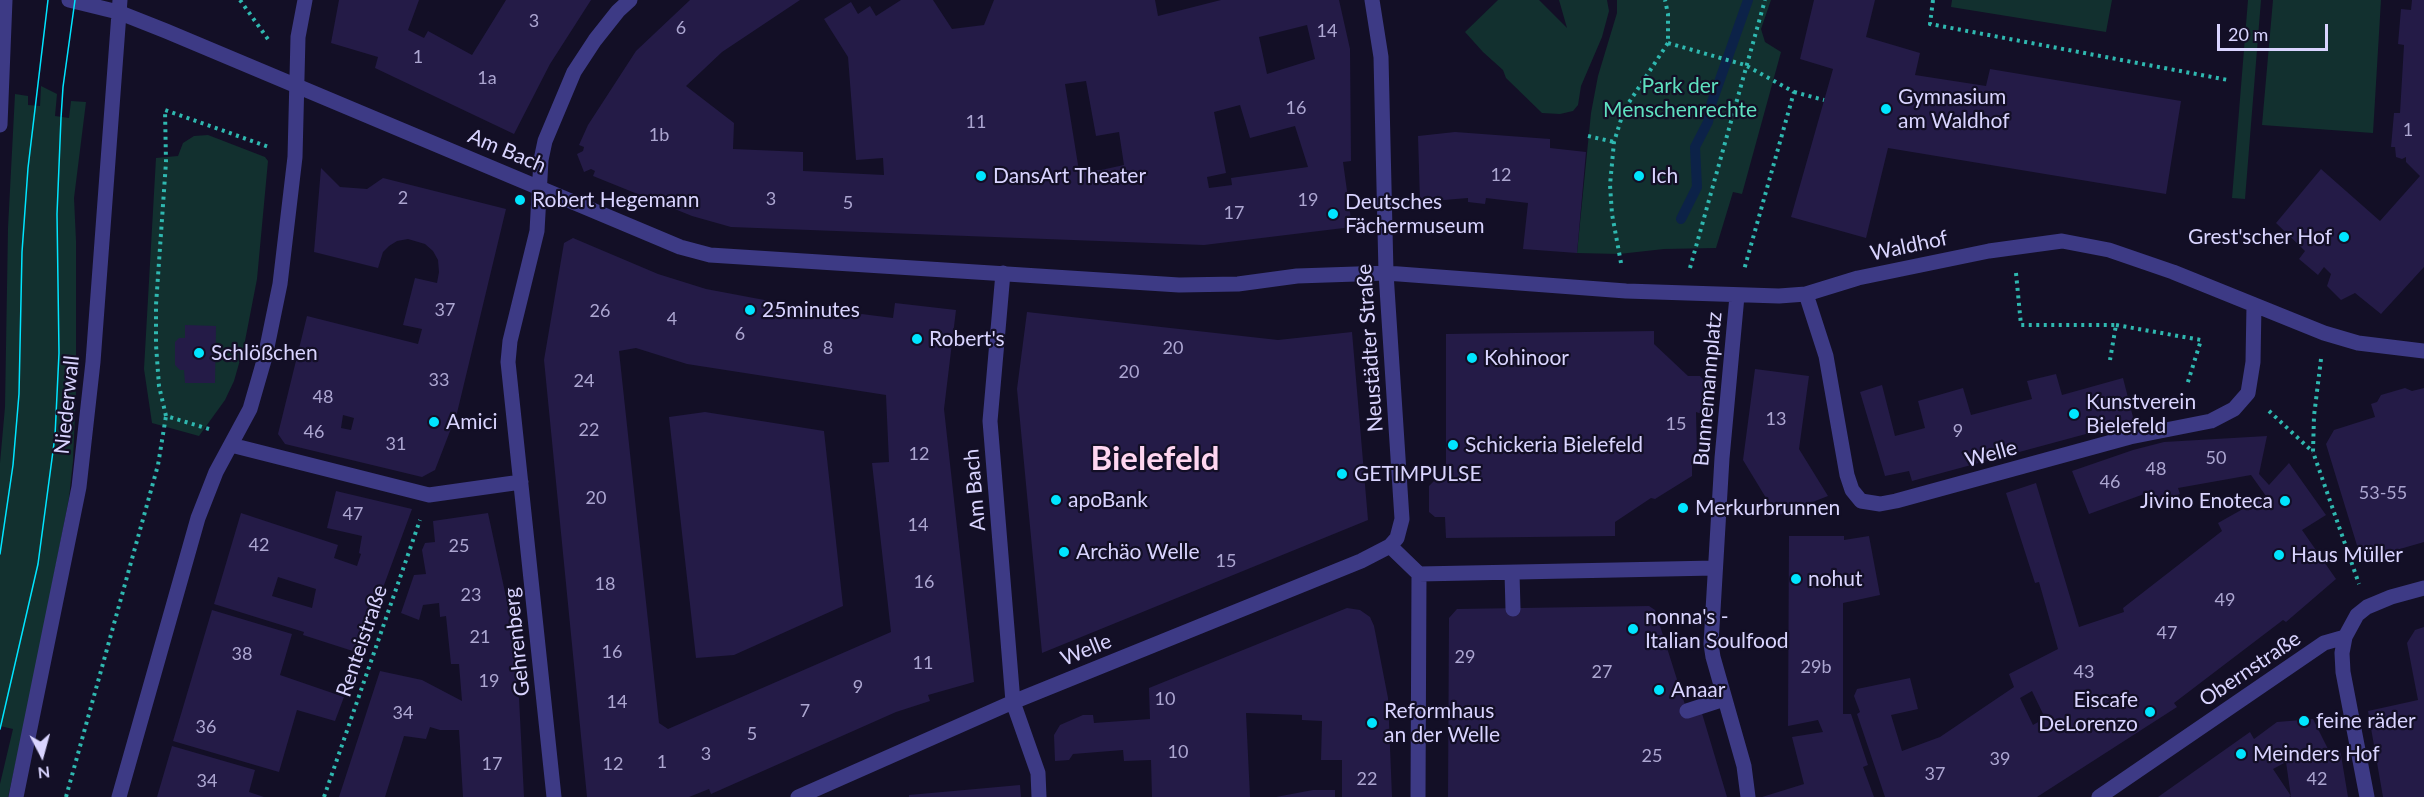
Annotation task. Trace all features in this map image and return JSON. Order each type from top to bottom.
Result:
[{"type":"street","points":[[0,125],[5,0]]},
{"type":"street","points":[[69,0],[119,6]]},
{"type":"street","points":[[119,797],[198,518],[216,472],[250,410],[266,357],[280,284],[295,157],[298,38],[305,0]]},
{"type":"street","name":"Gehrenberg","points":[[554,797],[508,362],[510,341],[537,231],[541,160],[545,141],[574,72],[594,40],[630,0]]},
{"type":"street","name":"Neustädter Straße","points":[[1372,0],[1380,57],[1386,273],[1402,519],[1397,538],[1390,546]]},
{"type":"street","name":"Am Bach","points":[[119,6],[297,86],[680,247],[710,255],[1210,285],[1298,276],[1386,273]]},
{"type":"street","name":"Niederwall","points":[[16,797],[79,487],[93,362],[119,6]]},
{"type":"street","name":"Waldhof","points":[[1386,273],[1626,291],[1779,296],[1806,294],[1858,278],[2013,246],[2062,241],[2092,246],[2173,272],[2324,333],[2358,343],[2424,351]]},
{"type":"street","name":"Am Bach","points":[[1003,273],[990,421],[1013,702],[1038,773],[1039,797]]},
{"type":"street","name":"Welle","points":[[1806,294],[1826,356],[1847,475],[1852,490],[1861,501],[1880,504],[1896,501],[2130,437],[2211,420],[2234,410],[2248,393]]},
{"type":"street","name":"Bunnemannplatz","points":[[1737,296],[1722,458],[1711,644],[1744,766],[1748,797]]},
{"type":"street","points":[[2248,393],[2253,362],[2253,305]]},
{"type":"street","points":[[231,445],[429,495],[521,482]]},
{"type":"street","points":[[1390,546],[1419,574],[1715,568]]},
{"type":"street","name":"Welle","points":[[798,797],[1013,702],[1361,561],[1390,546]]},
{"type":"street","points":[[1512,573],[1513,609]]},
{"type":"street","points":[[1418,797],[1419,574]]},
{"type":"street","points":[[2367,797],[2343,672],[2342,653],[2345,637],[2357,615],[2367,607],[2391,597],[2424,588]]},
{"type":"street","name":"Obernstraße","points":[[2099,797],[2324,643],[2345,637]]},
{"type":"street","points":[[1687,711],[1725,699]]},
{"type":"path","points":[[1626,291],[1612,214],[1610,185],[1614,142],[1624,110],[1668,43],[1668,14],[1665,0]]},
{"type":"path","points":[[1683,294],[1745,65],[1765,0]]},
{"type":"path","points":[[1933,0],[1930,24],[2228,80]]},
{"type":"path","points":[[1668,43],[1745,65],[1794,92],[1824,100]]},
{"type":"path","points":[[1737,296],[1794,92]]},
{"type":"path","points":[[66,797],[158,465],[166,416],[159,386],[156,345],[156,305],[166,162],[165,110],[295,157]]},
{"type":"path","points":[[1588,136],[1614,142]]},
{"type":"path","points":[[2013,246],[2021,325],[2116,325],[2201,340],[2187,385]]},
{"type":"path","points":[[2110,360],[2116,325]]},
{"type":"path","points":[[2324,333],[2314,416],[2313,452],[2367,607]]},
{"type":"path","points":[[2248,393],[2313,452]]},
{"type":"path","points":[[166,416],[214,430],[231,445]]},
{"type":"path","name":"Renteistraße","points":[[324,797],[429,495]]},
{"type":"green space","points":[[1498,0],[1539,0],[1567,28],[1559,0],[1607,0],[1609,11],[1602,37],[1581,86],[1578,105],[1573,111],[1560,114],[1542,113],[1506,78],[1503,70],[1465,32]]},
{"type":"green space","name":"Park der Menschenrechte","points":[[1617,0],[1771,0],[1761,29],[1765,42],[1781,52],[1742,194],[1733,192],[1716,248],[1664,249],[1619,254],[1577,253],[1591,113],[1598,76],[1617,13]]},
{"type":"green space","points":[[1952,0],[2112,0],[2106,32],[1951,7]]},
{"type":"green space","points":[[2248,0],[2261,0],[2245,199],[2232,198]]},
{"type":"green space","points":[[2273,0],[2381,0],[2373,133],[2262,125]]},
{"type":"green space","points":[[41,86],[57,94],[55,116],[69,118],[71,101],[86,102],[74,198],[76,391],[73,461],[69,498],[27,714],[8,797],[0,797],[0,784],[13,729],[0,726],[0,463],[5,407],[8,228],[15,94],[28,96],[28,105],[40,106]]},
{"type":"green space","points":[[208,135],[265,157],[268,161],[257,279],[244,346],[234,381],[225,400],[199,436],[152,423],[144,369],[156,158],[178,156],[183,143],[194,136]]},
{"type":"building","points":[[339,0],[419,0],[408,30],[424,38],[428,31],[472,55],[506,0],[591,0],[550,64],[514,134],[375,68],[378,57],[331,43]]},
{"type":"building","points":[[690,0],[800,0],[722,52],[686,86],[734,123],[733,149],[803,152],[803,171],[884,175],[883,158],[856,160],[848,57],[824,19],[851,2],[858,14],[870,6],[876,16],[901,0],[933,0],[952,29],[984,25],[994,0],[1155,0],[1158,16],[1221,0],[1339,0],[1350,49],[1351,161],[1343,162],[1352,227],[1204,245],[731,227],[692,216],[593,176],[595,171],[591,169],[584,172],[577,154],[583,151],[584,147],[579,145],[588,125],[636,51]],"holes":[[[1307,25],[1315,59],[1267,74],[1259,37]],[[1086,81],[1096,136],[1119,132],[1124,165],[1101,170],[1079,171],[1065,84]],[[1240,105],[1250,138],[1295,126],[1308,167],[1231,178],[1232,185],[1209,188],[1207,177],[1226,173],[1214,112]]]},
{"type":"building","name":"Gymnasium am Waldhof","points":[[1814,0],[1875,0],[1866,37],[1920,53],[1915,75],[1986,86],[1990,69],[2181,101],[2166,194],[1888,148],[1866,238],[1791,217],[1833,69],[1800,59]]},
{"type":"building","name":"Grest'scher Hof","points":[[2412,0],[2424,0],[2424,267],[2381,314],[2355,293],[2341,300],[2327,286],[2331,274],[2324,267],[2318,275],[2299,259],[2305,251],[2276,223],[2321,169],[2380,221],[2420,176],[2406,162],[2406,157],[2402,159],[2396,157],[2395,147],[2391,147],[2394,113],[2400,113],[2404,45],[2398,44],[2401,9],[2411,10]]},
{"type":"building","points":[[1455,132],[1550,139],[1550,148],[1586,152],[1577,253],[1523,249],[1528,203],[1486,198],[1485,204],[1468,202],[1468,198],[1420,202],[1418,136]]},
{"type":"building","points":[[321,168],[340,187],[367,189],[383,178],[506,209],[457,413],[435,470],[422,477],[285,444],[278,434],[307,316],[418,344],[422,329],[403,325],[415,278],[437,283],[438,260],[433,251],[425,244],[408,239],[397,241],[389,246],[383,252],[378,268],[314,252]],"holes":[[[343,415],[354,418],[351,430],[341,428]]]},
{"type":"building","points":[[573,238],[658,274],[706,289],[791,305],[893,318],[895,303],[956,310],[944,409],[974,682],[928,695],[930,701],[896,712],[711,794],[709,789],[689,797],[587,797],[544,360],[564,243]],"holes":[[[636,348],[687,364],[886,395],[889,462],[872,463],[891,632],[668,729],[659,723],[619,351]]]},
{"type":"building","points":[[1027,312],[1278,340],[1352,332],[1368,520],[1042,653],[1017,389]]},
{"type":"building","points":[[185,325],[216,326],[215,383],[185,383],[184,370],[180,370],[175,365],[175,342],[179,338],[185,338]]},
{"type":"building","points":[[1654,331],[1654,344],[1688,376],[1700,376],[1710,387],[1711,417],[1696,412],[1697,454],[1692,455],[1692,476],[1655,499],[1651,498],[1615,522],[1615,536],[1446,538],[1445,517],[1435,517],[1429,512],[1429,486],[1434,481],[1446,480],[1446,334]]},
{"type":"building","points":[[1755,369],[1809,376],[1799,449],[1828,496],[1777,516],[1743,460]]},
{"type":"building","points":[[2056,374],[2062,395],[2123,378],[2134,421],[1912,481],[1909,471],[1885,476],[1860,392],[1882,385],[1895,436],[1925,428],[1918,401],[1963,388],[1971,415],[2032,399],[2027,381]]},
{"type":"building","points":[[2405,388],[2412,391],[2424,388],[2424,542],[2369,558],[2359,552],[2326,444],[2334,430],[2375,417],[2371,404],[2377,402],[2381,395]]},
{"type":"building","points":[[705,412],[824,431],[843,606],[734,655],[696,658],[669,417]]},
{"type":"building","points":[[2267,436],[2259,474],[2269,485],[2289,463],[2326,515],[2302,530],[2336,579],[2286,622],[2283,620],[2174,703],[2177,707],[2037,797],[1885,797],[1857,714],[1860,712],[1854,696],[1857,689],[1910,678],[1918,709],[1891,715],[1902,751],[1940,737],[2014,687],[2009,674],[2058,649],[2039,582],[2035,583],[2006,493],[2036,483],[2079,627],[2124,612],[2123,608],[2222,531],[2218,523],[2266,496],[2251,475],[2178,488],[2180,494],[2151,504],[2147,493],[2089,514],[2072,471],[2164,442]],"holes":[[[2032,691],[2045,718],[2033,725],[2020,698]]]},
{"type":"building","points":[[336,491],[412,509],[359,653],[303,635],[304,632],[214,604],[241,513],[338,545],[334,558],[357,566],[361,554],[359,553],[362,536],[327,528]],"holes":[[[278,577],[316,589],[312,608],[272,596]]]},
{"type":"building","points":[[488,513],[509,611],[519,698],[524,797],[463,797],[459,730],[440,730],[430,727],[426,739],[404,736],[385,797],[339,797],[380,671],[422,680],[462,701],[459,664],[451,664],[446,616],[440,617],[439,603],[423,605],[419,620],[401,613],[414,575],[426,574],[422,550],[425,543],[435,542],[433,521]]},
{"type":"building","points":[[1789,536],[1844,536],[1844,540],[1869,536],[1880,595],[1843,603],[1843,714],[1851,714],[1868,765],[1863,767],[1874,797],[1762,797],[1804,784],[1792,737],[1823,732],[1818,720],[1788,726]]},
{"type":"building","points":[[1649,606],[1655,610],[1687,711],[1701,710],[1727,797],[1448,797],[1449,618],[1457,609]]},
{"type":"building","points":[[1347,608],[1360,610],[1370,617],[1374,626],[1388,698],[1392,797],[1342,797],[1342,760],[1321,760],[1322,721],[1302,720],[1302,715],[1246,713],[1250,797],[1152,797],[1151,760],[1124,761],[1123,750],[1073,754],[1069,760],[1055,761],[1054,735],[1060,725],[1083,715],[1093,715],[1094,723],[1150,719],[1149,688]]},
{"type":"building","points":[[212,610],[292,634],[280,675],[344,697],[335,721],[297,710],[279,772],[173,741]]},
{"type":"building","points":[[2424,627],[2424,797],[2383,797],[2368,711],[2418,700],[2407,643],[2415,630]]},
{"type":"building","points":[[2313,719],[2329,751],[2340,749],[2348,797],[2158,797],[2250,732],[2254,739],[2277,722]],"holes":[[[2286,762],[2291,796],[2273,769]]]},
{"type":"building","points":[[172,746],[255,770],[249,792],[264,797],[157,797]]},
{"type":"building","points":[[1020,785],[1021,797],[909,797],[909,795]]},
{"type":"building","points":[[1313,790],[1335,790],[1335,797],[1276,797]]},
{"type":"waterway","points":[[1681,219],[1697,187],[1695,147],[1708,122],[1712,102],[1748,0]]},
{"type":"tram line","points":[[0,554],[13,465],[19,394],[22,252],[28,168],[48,0]]},
{"type":"tram line","points":[[0,729],[38,564],[55,436],[59,353],[57,214],[61,118],[75,0]]},
{"type":"place","name":"Gymnasium am Waldhof","points":[[1886,109]]},
{"type":"place","name":"DansArt Theater","points":[[981,176]]},
{"type":"place","name":"Ich","points":[[1639,176]]},
{"type":"place","name":"Robert Hegemann","points":[[520,200]]},
{"type":"place","name":"Deutsches Fächermuseum","points":[[1333,214]]},
{"type":"place","name":"Grest'scher Hof","points":[[2344,237]]},
{"type":"place","name":"25minutes","points":[[750,310]]},
{"type":"place","name":"Robert's","points":[[917,339]]},
{"type":"place","name":"Schlößchen","points":[[199,353]]},
{"type":"place","name":"Kohinoor","points":[[1472,358]]},
{"type":"place","name":"Kunstverein Bielefeld","points":[[2074,414]]},
{"type":"place","name":"Amici","points":[[434,422]]},
{"type":"place","name":"Schickeria Bielefeld","points":[[1453,445]]},
{"type":"place","name":"GETIMPULSE","points":[[1342,474]]},
{"type":"place","name":"apoBank","points":[[1056,500]]},
{"type":"place","name":"Jivino Enoteca","points":[[2285,501]]},
{"type":"place","name":"Merkurbrunnen","points":[[1683,508]]},
{"type":"place","name":"Archäo Welle","points":[[1064,552]]},
{"type":"place","name":"Haus Müller","points":[[2279,555]]},
{"type":"place","name":"nohut","points":[[1796,579]]},
{"type":"place","name":"nonna's - Italian Soulfood","points":[[1633,629]]},
{"type":"place","name":"Anaar","points":[[1659,690]]},
{"type":"place","name":"Eiscafe DeLorenzo","points":[[2150,712]]},
{"type":"place","name":"feine räder","points":[[2304,721]]},
{"type":"place","name":"Reformhaus an der Welle","points":[[1372,723]]},
{"type":"place","name":"Meinders Hof","points":[[2241,754]]},
{"type":"district","name":"Bielefeld","points":[[1155,459]]}]
